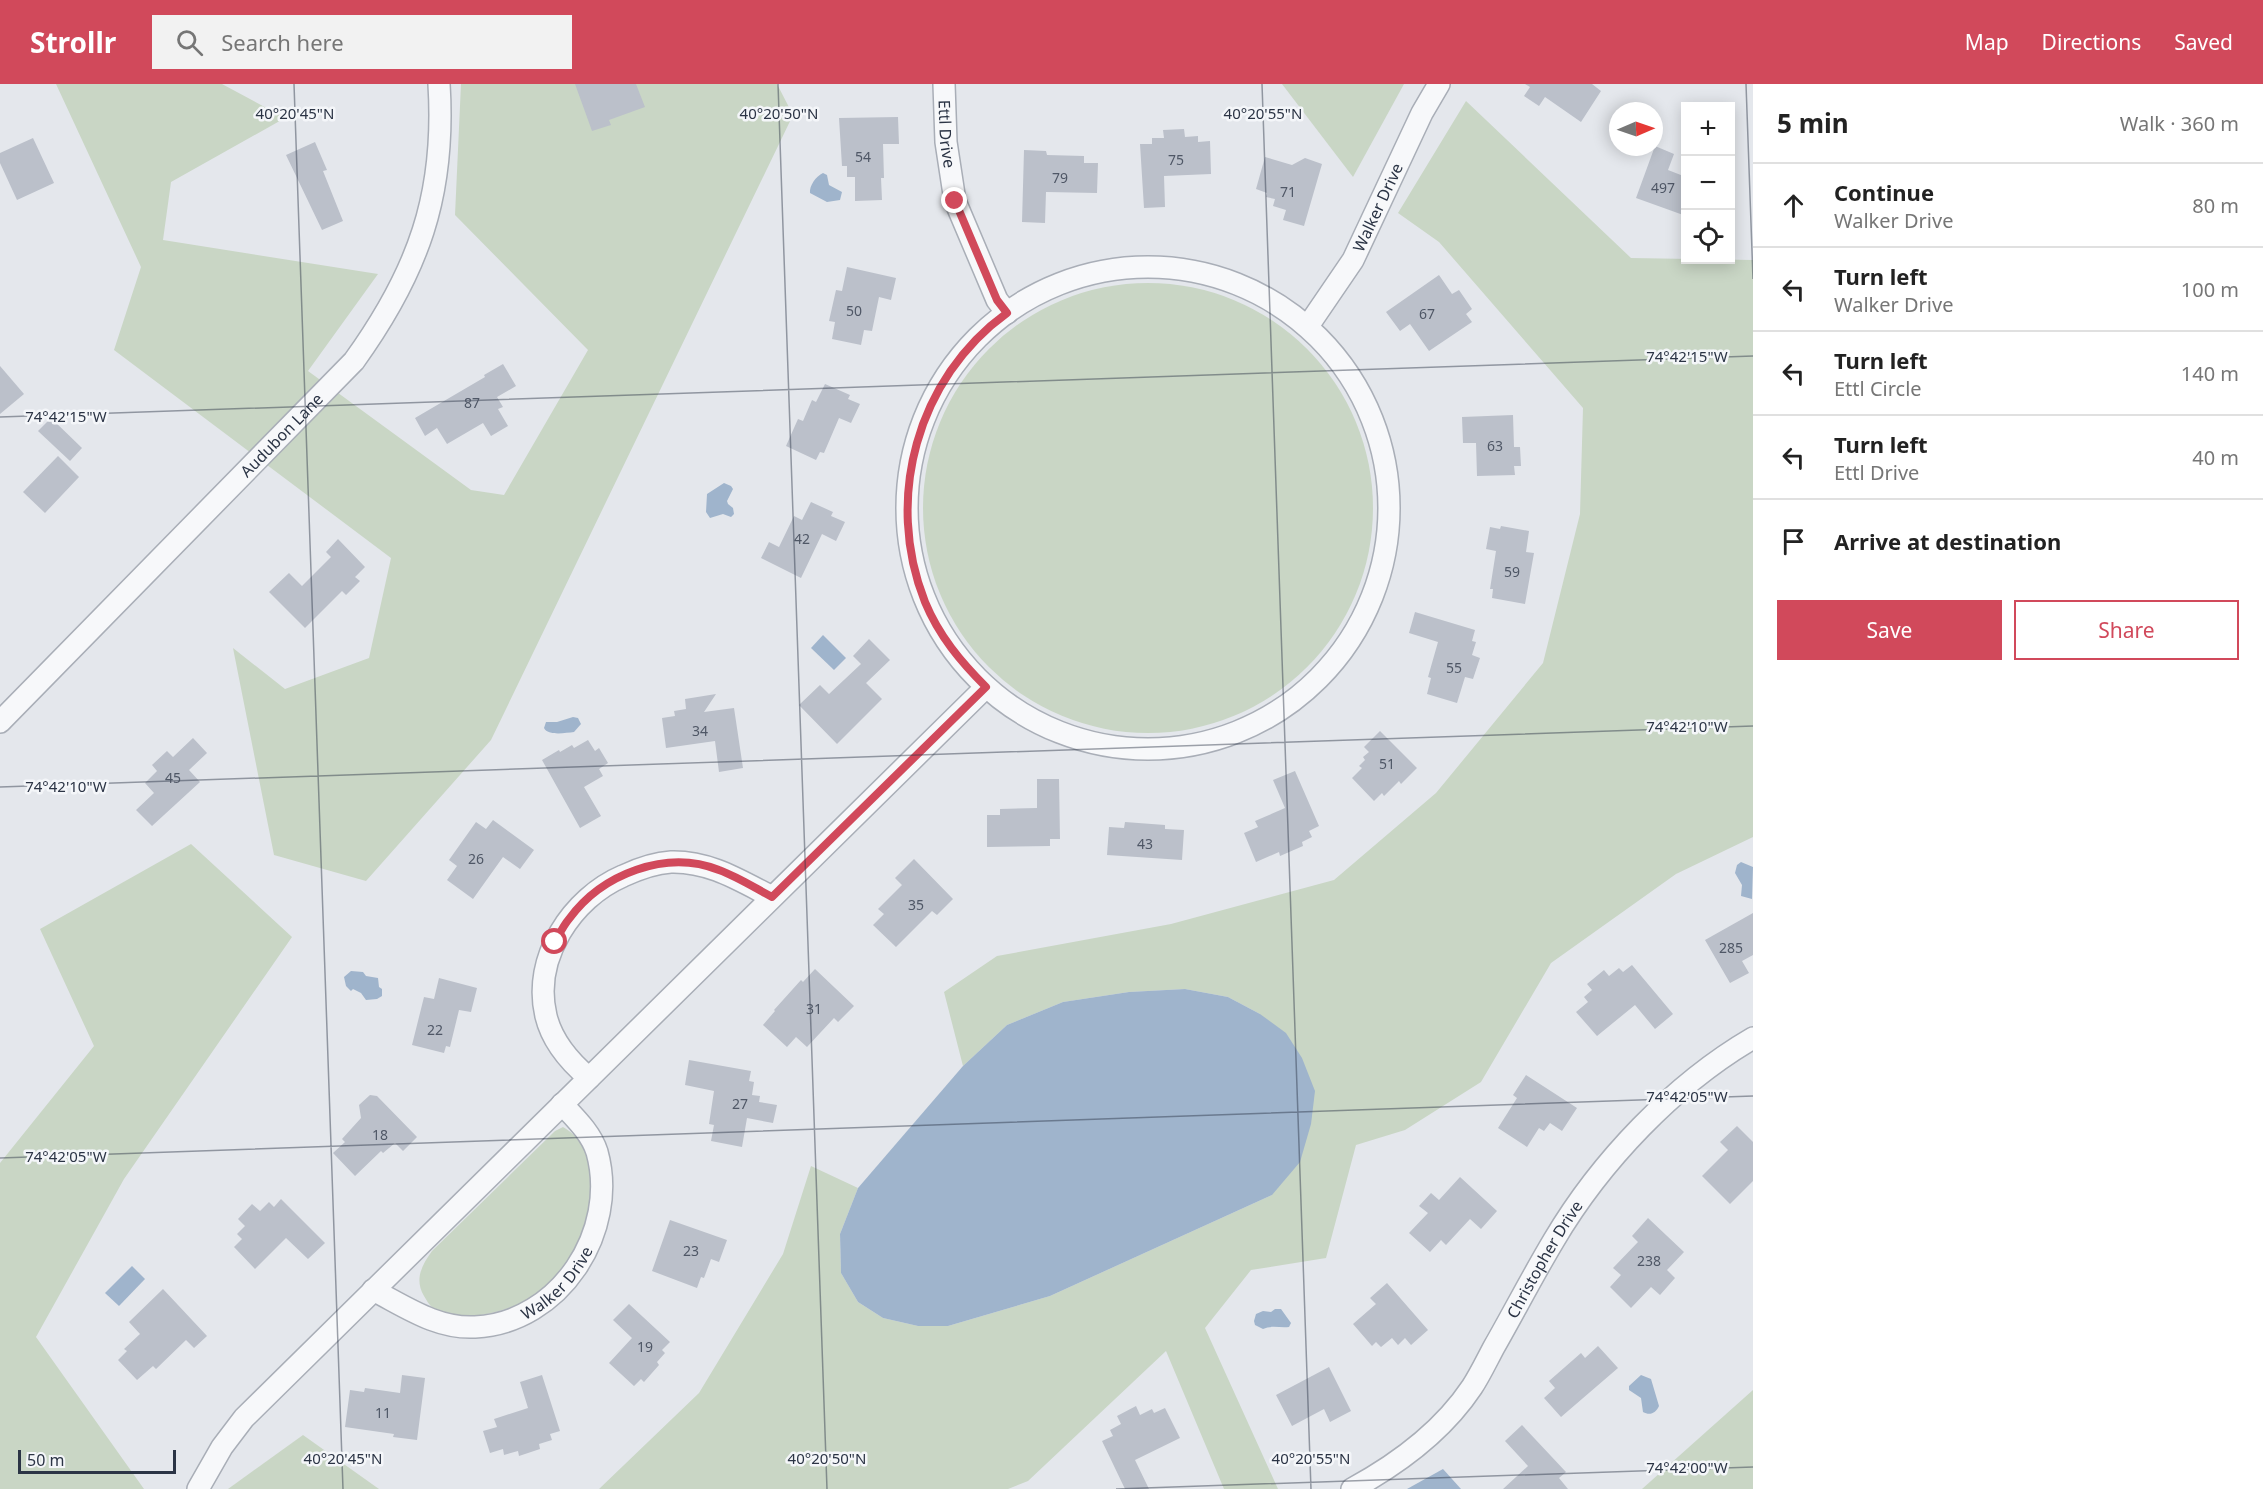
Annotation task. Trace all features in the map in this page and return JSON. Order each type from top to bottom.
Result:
[{"type":"street","name":"Audubon Lane","points":[[0,722],[354,361],[381,322],[404,281],[419,244],[430,205],[439,152],[441,112],[439,84]]},
{"type":"street","name":"Ettl Drive","points":[[944,84],[946,142],[955,201],[997,300],[1007,313]]},
{"type":"street","name":"Walker Drive","points":[[1308,326],[1353,260],[1422,113],[1439,84]]},
{"type":"street","points":[[1138,267],[1171,268],[1205,273],[1237,283],[1268,297],[1308,326],[1331,350],[1354,380],[1371,414],[1383,450],[1388,483],[1389,517],[1385,551],[1377,584],[1362,618],[1342,651],[1319,676],[1286,704],[1262,720],[1191,745],[1153,749],[1115,747],[1078,738],[1038,722],[1013,708],[986,687],[960,660],[941,633],[926,603],[915,571],[908,534],[907,500],[910,471],[918,438],[932,402],[951,369],[973,343],[1007,313],[1036,295],[1067,281],[1104,271],[1138,267]]},
{"type":"street","points":[[198,1489],[222,1447],[244,1418],[986,687]]},
{"type":"street","points":[[589,1078],[575,1067],[555,1039],[546,1017],[543,994],[546,969],[555,942],[569,918],[589,896],[612,881],[643,867],[669,862],[695,863],[720,870],[772,897]]},
{"type":"street","name":"Christopher Drive","points":[[1352,1489],[1382,1472],[1415,1448],[1444,1421],[1472,1388],[1554,1239],[1584,1194],[1618,1152],[1655,1114],[1704,1072],[1753,1038]]},
{"type":"street","name":"Walker Drive","points":[[373,1290],[428,1319],[449,1325],[475,1327],[498,1324],[524,1314],[548,1298],[569,1278],[585,1254],[596,1229],[601,1201],[601,1177],[596,1150],[589,1135],[562,1104]]},
{"type":"green space","points":[[56,84],[222,84],[285,118],[171,182],[163,240],[378,274],[308,371],[471,490],[504,495],[588,350],[455,215],[461,84],[777,84],[793,115],[491,740],[366,881],[274,855],[233,648],[285,689],[369,658],[391,558],[114,350],[141,267]]},
{"type":"green space","points":[[1282,84],[1404,84],[1353,177]]},
{"type":"green space","points":[[1466,101],[1631,258],[1681,259],[1681,264],[1735,264],[1735,260],[1753,260],[1753,837],[1676,874],[1551,963],[1481,1082],[1405,1130],[1356,1145],[1326,1258],[1251,1270],[1205,1328],[1278,1489],[1224,1489],[1166,1351],[1028,1481],[1008,1489],[599,1489],[699,1393],[783,1254],[811,1166],[858,1188],[840,1234],[841,1273],[858,1302],[883,1318],[918,1326],[948,1326],[1050,1296],[1272,1195],[1260,1014],[1228,997],[1185,989],[1129,992],[1063,1002],[1007,1025],[963,1066],[944,992],[997,956],[1171,924],[1334,880],[1436,793],[1543,663],[1580,514],[1583,408],[1439,242],[1398,213]]},
{"type":"green space","points":[[1148,283],[1192,287],[1234,300],[1273,321],[1307,349],[1335,383],[1356,422],[1369,464],[1373,508],[1369,552],[1356,594],[1335,633],[1307,667],[1273,695],[1234,716],[1192,729],[1148,733],[1104,729],[1062,716],[1023,695],[989,667],[961,633],[940,594],[927,552],[923,508],[927,464],[940,422],[961,383],[989,349],[1023,321],[1062,300],[1104,287]]},
{"type":"green space","points":[[191,844],[292,937],[124,1179],[36,1337],[144,1489],[0,1489],[0,1163],[94,1046],[40,929]]},
{"type":"green space","points":[[563,1127],[579,1140],[590,1156],[595,1186],[587,1230],[570,1263],[546,1289],[509,1308],[468,1316],[443,1313],[432,1307],[421,1290],[420,1278],[422,1267],[432,1251],[555,1131]]},
{"type":"green space","points":[[1753,1390],[1753,1489],[1642,1489]]},
{"type":"green space","points":[[303,1435],[379,1489],[228,1489]]},
{"type":"water","points":[[823,173],[827,175],[829,185],[842,192],[840,200],[827,202],[810,193],[814,182]]},
{"type":"water","points":[[724,483],[733,489],[727,501],[733,508],[734,514],[731,517],[723,514],[710,518],[706,512],[707,494]]},
{"type":"water","points":[[823,635],[846,658],[834,670],[811,648]]},
{"type":"water","points":[[573,717],[578,718],[581,724],[574,732],[553,733],[544,728],[546,722],[557,722]]},
{"type":"water","points":[[1741,862],[1753,867],[1752,899],[1741,896],[1742,885],[1735,873],[1737,865]]},
{"type":"water","points":[[351,971],[363,972],[366,976],[378,978],[382,996],[366,1000],[361,993],[353,989],[351,991],[346,986],[344,977]]},
{"type":"water","points":[[1185,989],[1228,997],[1260,1014],[1286,1033],[1302,1058],[1315,1091],[1311,1124],[1300,1162],[1272,1195],[1050,1296],[948,1326],[918,1326],[883,1318],[858,1302],[841,1273],[840,1234],[858,1188],[963,1066],[1007,1025],[1063,1002],[1129,992]]},
{"type":"water","points":[[132,1266],[145,1279],[119,1306],[105,1293]]},
{"type":"water","points":[[1281,1309],[1291,1323],[1289,1327],[1263,1329],[1255,1325],[1256,1314],[1263,1311],[1271,1312]]},
{"type":"water","points":[[1641,1375],[1651,1379],[1659,1406],[1648,1414],[1643,1412],[1641,1398],[1629,1390],[1629,1386]]},
{"type":"water","points":[[1443,1469],[1461,1489],[1407,1489]]},
{"type":"building","points":[[575,84],[636,84],[645,107],[609,120],[611,125],[592,131]]},
{"type":"building","points":[[1525,84],[1592,84],[1601,91],[1581,122],[1545,97],[1539,106],[1524,96],[1530,87]]},
{"type":"building","points":[[898,117],[899,144],[883,144],[882,200],[855,201],[855,177],[847,177],[847,166],[842,166],[839,118]]},
{"type":"building","points":[[1184,129],[1185,137],[1198,136],[1198,142],[1210,141],[1211,174],[1164,176],[1165,207],[1144,208],[1140,144],[1152,144],[1152,138],[1164,138],[1163,130]]},
{"type":"building","points":[[33,138],[54,183],[17,200],[0,163],[0,153]]},
{"type":"building","points":[[315,142],[327,170],[323,171],[343,221],[322,230],[286,155]]},
{"type":"building","points":[[1663,149],[1674,154],[1668,170],[1681,175],[1681,214],[1636,198],[1651,156],[1663,156]]},
{"type":"building","points":[[1024,150],[1046,151],[1047,155],[1084,156],[1084,163],[1098,163],[1097,193],[1046,192],[1045,223],[1022,222]]},
{"type":"building","points":[[1265,157],[1292,165],[1305,158],[1322,164],[1304,226],[1283,220],[1286,210],[1273,206],[1275,199],[1266,197],[1267,193],[1256,189]]},
{"type":"building","points":[[847,267],[896,278],[891,300],[879,297],[872,331],[864,330],[861,345],[832,339],[835,322],[829,321],[836,290],[842,291]]},
{"type":"building","points":[[1439,275],[1452,294],[1459,290],[1472,309],[1466,314],[1472,322],[1429,351],[1410,324],[1400,331],[1386,312]]},
{"type":"building","points":[[503,364],[516,386],[497,397],[503,407],[498,409],[508,426],[491,436],[483,423],[447,444],[437,428],[425,436],[415,418]]},
{"type":"building","points":[[0,366],[24,394],[0,414]]},
{"type":"building","points":[[825,384],[850,395],[848,399],[860,404],[851,423],[839,418],[824,453],[820,452],[816,460],[786,446],[798,419],[803,421],[812,400],[816,402]]},
{"type":"building","points":[[1513,415],[1514,447],[1520,447],[1521,466],[1514,466],[1515,475],[1477,476],[1476,443],[1463,443],[1462,417]]},
{"type":"building","points":[[51,418],[82,448],[70,461],[38,431]]},
{"type":"building","points":[[58,456],[79,477],[45,513],[23,492]]},
{"type":"building","points":[[811,502],[833,512],[831,516],[845,522],[836,541],[822,534],[801,578],[761,558],[769,542],[779,547],[794,516],[802,520]]},
{"type":"building","points":[[1501,526],[1529,531],[1526,552],[1534,553],[1525,604],[1492,598],[1493,589],[1490,589],[1496,551],[1486,549],[1490,527],[1500,529]]},
{"type":"building","points":[[338,539],[365,567],[355,577],[360,581],[346,595],[342,591],[305,628],[269,592],[289,573],[302,586],[331,557],[326,552]]},
{"type":"building","points":[[1415,612],[1475,630],[1472,641],[1476,642],[1472,655],[1480,658],[1473,679],[1465,677],[1457,703],[1427,694],[1431,678],[1428,677],[1438,642],[1409,633]]},
{"type":"building","points":[[869,639],[890,660],[866,683],[882,699],[837,744],[799,705],[820,685],[829,694],[861,664],[853,656]]},
{"type":"building","points":[[716,694],[704,712],[734,708],[743,768],[719,772],[715,741],[666,748],[662,718],[675,716],[674,711],[686,709],[685,699]]},
{"type":"building","points":[[1380,731],[1417,768],[1401,784],[1399,781],[1384,796],[1382,793],[1374,801],[1352,778],[1362,768],[1359,766],[1365,760],[1363,757],[1369,752],[1364,747]]},
{"type":"building","points":[[193,738],[207,753],[189,770],[200,782],[152,826],[136,810],[154,793],[145,783],[157,771],[152,765],[167,751],[173,757]]},
{"type":"building","points":[[588,740],[595,751],[599,748],[608,763],[599,769],[603,776],[584,787],[601,816],[580,828],[542,760],[559,750],[560,752],[572,745],[574,748]]},
{"type":"building","points":[[1295,771],[1319,826],[1309,831],[1312,837],[1302,842],[1303,846],[1280,856],[1279,852],[1256,862],[1244,833],[1258,827],[1255,821],[1285,808],[1273,780]]},
{"type":"building","points":[[1037,779],[1059,779],[1060,839],[1050,839],[1050,846],[987,847],[987,815],[1000,815],[1000,809],[1037,808]]},
{"type":"building","points":[[493,820],[534,850],[520,869],[503,857],[473,899],[447,880],[457,866],[449,860],[476,822],[486,829]]},
{"type":"building","points":[[1125,822],[1165,825],[1165,829],[1184,830],[1182,860],[1107,855],[1109,827],[1124,828]]},
{"type":"building","points":[[914,859],[953,899],[937,915],[932,911],[896,947],[873,925],[884,914],[878,909],[902,885],[895,878]]},
{"type":"building","points":[[1753,913],[1753,955],[1742,961],[1749,973],[1730,983],[1705,940]]},
{"type":"building","points":[[1632,965],[1673,1014],[1655,1029],[1635,1005],[1597,1036],[1576,1012],[1588,1002],[1584,997],[1592,990],[1587,984],[1604,970],[1609,976],[1619,968],[1623,972]]},
{"type":"building","points":[[815,969],[854,1006],[838,1022],[834,1018],[807,1047],[796,1037],[787,1047],[763,1025],[801,980],[803,982]]},
{"type":"building","points":[[439,978],[477,988],[471,1012],[459,1010],[450,1047],[446,1046],[444,1053],[412,1045],[424,997],[434,999]]},
{"type":"building","points":[[689,1060],[751,1071],[749,1081],[754,1082],[752,1095],[760,1096],[759,1102],[777,1105],[773,1123],[747,1118],[742,1147],[711,1141],[714,1125],[709,1124],[714,1091],[685,1085]]},
{"type":"building","points":[[1526,1075],[1577,1108],[1562,1131],[1550,1123],[1544,1131],[1539,1128],[1527,1147],[1498,1128],[1517,1098],[1513,1095]]},
{"type":"building","points":[[370,1095],[377,1096],[417,1137],[403,1151],[395,1143],[383,1153],[381,1151],[355,1176],[333,1153],[345,1142],[342,1139],[361,1118],[359,1105]]},
{"type":"building","points":[[1737,1126],[1753,1142],[1753,1181],[1730,1204],[1702,1176],[1728,1150],[1720,1142]]},
{"type":"building","points":[[1460,1177],[1497,1211],[1481,1229],[1470,1219],[1446,1245],[1441,1240],[1430,1252],[1409,1233],[1428,1213],[1419,1206],[1431,1193],[1439,1200]]},
{"type":"building","points":[[281,1199],[325,1243],[308,1259],[286,1238],[255,1269],[234,1247],[242,1239],[237,1234],[245,1226],[238,1219],[252,1204],[260,1211],[269,1202],[274,1207]]},
{"type":"building","points":[[1648,1218],[1684,1252],[1667,1270],[1675,1278],[1660,1295],[1651,1287],[1631,1308],[1610,1287],[1621,1275],[1613,1268],[1638,1242],[1632,1236]]},
{"type":"building","points":[[670,1220],[727,1240],[719,1262],[711,1259],[704,1278],[701,1277],[697,1288],[652,1271]]},
{"type":"building","points":[[1387,1283],[1428,1330],[1411,1345],[1405,1338],[1398,1345],[1392,1338],[1381,1347],[1376,1342],[1372,1346],[1353,1324],[1376,1304],[1370,1298]]},
{"type":"building","points":[[163,1289],[207,1336],[194,1348],[186,1340],[156,1369],[153,1366],[137,1380],[118,1360],[127,1351],[124,1349],[140,1334],[129,1322]]},
{"type":"building","points":[[629,1304],[670,1342],[662,1350],[665,1353],[657,1362],[659,1365],[644,1382],[641,1379],[634,1386],[609,1363],[632,1338],[613,1320]]},
{"type":"building","points":[[1598,1346],[1618,1368],[1561,1417],[1544,1398],[1555,1388],[1549,1381],[1581,1353],[1585,1358]]},
{"type":"building","points":[[1329,1367],[1351,1411],[1330,1422],[1324,1409],[1292,1426],[1276,1395]]},
{"type":"building","points":[[402,1375],[425,1378],[417,1440],[393,1437],[394,1434],[345,1427],[350,1390],[364,1392],[365,1388],[400,1393]]},
{"type":"building","points":[[542,1375],[560,1431],[550,1434],[552,1440],[539,1444],[540,1449],[519,1456],[518,1451],[504,1455],[503,1449],[490,1453],[483,1431],[497,1427],[494,1419],[528,1408],[520,1382]]},
{"type":"building","points":[[1136,1406],[1140,1415],[1152,1409],[1154,1413],[1165,1408],[1180,1438],[1135,1460],[1149,1489],[1125,1489],[1102,1441],[1113,1436],[1110,1430],[1121,1424],[1117,1416]]},
{"type":"building","points":[[1522,1425],[1566,1472],[1559,1478],[1568,1489],[1503,1489],[1528,1466],[1505,1441]]},
{"type":"route","points":[[555,942],[569,918],[589,896],[612,881],[643,867],[669,862],[695,863],[720,870],[772,897],[986,687],[960,660],[941,633],[926,603],[915,571],[908,534],[907,500],[910,471],[918,438],[932,402],[951,369],[973,343],[1007,313],[997,300],[955,201]]}]
